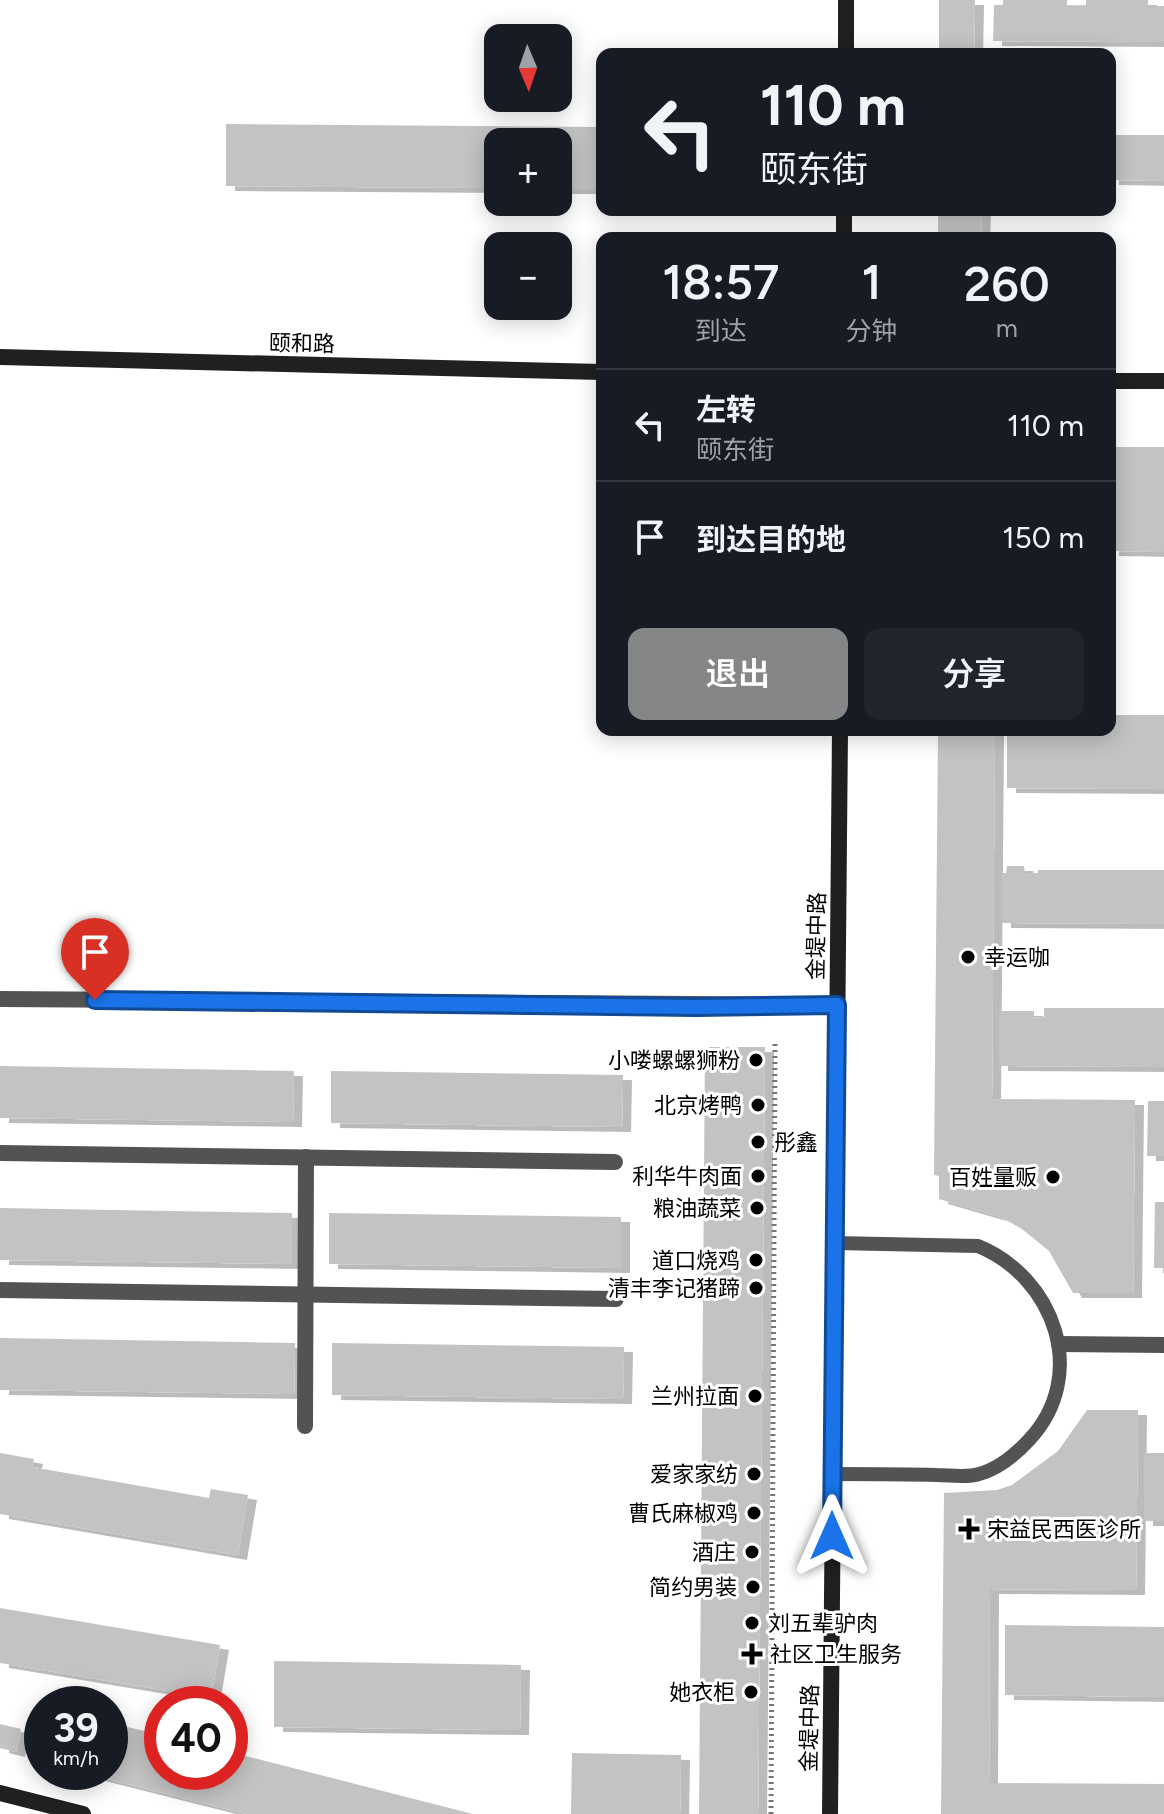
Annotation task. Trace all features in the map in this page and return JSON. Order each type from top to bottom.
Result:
[{"type":"street","points":[[846,0],[846,48]]},
{"type":"street","name":"颐和路","points":[[0,357],[596,372]]},
{"type":"street","points":[[1116,381],[1164,381]]},
{"type":"street","name":"金堤中路","points":[[830,1814],[840,736]]},
{"type":"street","points":[[0,999],[696,1007],[837,1005]]},
{"type":"street","points":[[0,1153],[615,1162]]},
{"type":"street","points":[[305,1426],[306,1157]]},
{"type":"street","points":[[0,1290],[616,1299]]},
{"type":"street","points":[[1059,1344],[1164,1345]]},
{"type":"street","points":[[0,1793],[83,1814]]},
{"type":"lane","points":[[833,1474],[977,1475],[999,1465],[1019,1451],[1048,1413],[1056,1391],[1059,1344],[1054,1321],[1031,1281],[995,1253],[978,1246],[835,1243]]},
{"type":"path","points":[[771,1814],[775,1040]]},
{"type":"building","points":[[939,0],[975,0],[974,48],[939,48]]},
{"type":"building","points":[[1003,0],[1067,0],[1067,6],[1086,5],[1086,0],[1148,0],[1148,6],[1164,6],[1164,42],[993,41],[994,5],[1003,5]]},
{"type":"building","points":[[226,124],[596,127],[596,189],[572,189],[572,128],[484,128],[484,188],[226,186]]},
{"type":"building","points":[[1116,135],[1164,135],[1164,181],[1116,180]]},
{"type":"building","points":[[938,216],[982,216],[981,232],[938,232]]},
{"type":"building","points":[[1116,447],[1164,447],[1164,552],[1116,551]]},
{"type":"building","points":[[1116,715],[1164,715],[1164,789],[1007,788],[1007,736],[1116,736]]},
{"type":"building","points":[[938,736],[995,736],[992,1099],[1135,1100],[1133,1293],[1073,1293],[1049,1251],[1001,1217],[939,1199],[939,1176],[934,1175]]},
{"type":"building","points":[[1007,866],[1024,866],[1025,873],[1038,873],[1038,870],[1164,870],[1164,924],[1002,923],[1002,873],[1006,873]]},
{"type":"building","points":[[1044,1008],[1164,1008],[1164,1067],[999,1066],[999,1011],[1034,1011],[1034,1018],[1044,1017]]},
{"type":"building","points":[[705,1047],[765,1047],[758,1814],[699,1814]]},
{"type":"building","points":[[0,1066],[294,1071],[293,1122],[0,1118]]},
{"type":"building","points":[[331,1071],[623,1075],[622,1127],[331,1123]]},
{"type":"building","points":[[1148,1101],[1164,1101],[1164,1156],[1147,1156]]},
{"type":"building","points":[[1155,1202],[1164,1202],[1164,1268],[1154,1268]]},
{"type":"building","points":[[0,1208],[292,1213],[292,1264],[0,1260]]},
{"type":"building","points":[[329,1213],[621,1217],[621,1268],[329,1264]]},
{"type":"building","points":[[0,1338],[295,1343],[294,1394],[0,1390]]},
{"type":"building","points":[[332,1343],[624,1347],[623,1399],[332,1395]]},
{"type":"building","points":[[1087,1410],[1138,1410],[1136,1590],[990,1589],[989,1783],[1164,1784],[1164,1814],[941,1814],[944,1493],[997,1490],[1012,1485],[1058,1451]]},
{"type":"building","points":[[0,1453],[34,1459],[32,1467],[209,1498],[211,1489],[248,1495],[238,1555],[0,1514]]},
{"type":"building","points":[[1144,1453],[1164,1453],[1164,1521],[1144,1521]]},
{"type":"building","points":[[0,1608],[220,1645],[213,1686],[144,1687],[0,1663]]},
{"type":"building","points":[[1005,1625],[1164,1627],[1164,1697],[1005,1695]]},
{"type":"building","points":[[274,1661],[521,1665],[520,1730],[274,1727]]},
{"type":"building","points":[[0,1724],[21,1729],[16,1752],[0,1748]]},
{"type":"building","points":[[128,1727],[144,1731],[144,1788],[128,1784]]},
{"type":"building","points":[[572,1753],[681,1755],[680,1814],[571,1814]]},
{"type":"building","points":[[248,1757],[473,1814],[247,1814],[152,1790],[248,1790]]},
{"type":"place","name":"幸运咖","points":[[968,957]]},
{"type":"place","name":"小喽螺螺狮粉","points":[[756,1060]]},
{"type":"place","name":"北京烤鸭","points":[[758,1105]]},
{"type":"place","name":"彤鑫","points":[[758,1142]]},
{"type":"place","name":"利华牛肉面","points":[[758,1176]]},
{"type":"place","name":"百姓量贩","points":[[1053,1177]]},
{"type":"place","name":"粮油蔬菜","points":[[757,1208]]},
{"type":"place","name":"道口烧鸡","points":[[756,1260]]},
{"type":"place","name":"清丰李记猪蹄","points":[[756,1288]]},
{"type":"place","name":"兰州拉面","points":[[755,1396]]},
{"type":"place","name":"爱家家纺","points":[[754,1474]]},
{"type":"place","name":"曹氏麻椒鸡","points":[[754,1513]]},
{"type":"place","name":"宋益民西医诊所","points":[[969,1529]]},
{"type":"place","name":"酒庄","points":[[752,1552]]},
{"type":"place","name":"简约男装","points":[[753,1587]]},
{"type":"place","name":"刘五辈驴肉","points":[[752,1623]]},
{"type":"place","name":"社区卫生服务","points":[[752,1654]]},
{"type":"place","name":"她衣柜","points":[[751,1692]]},
{"type":"route","points":[[95,1000],[696,1007],[837,1005],[832,1536]]}]
